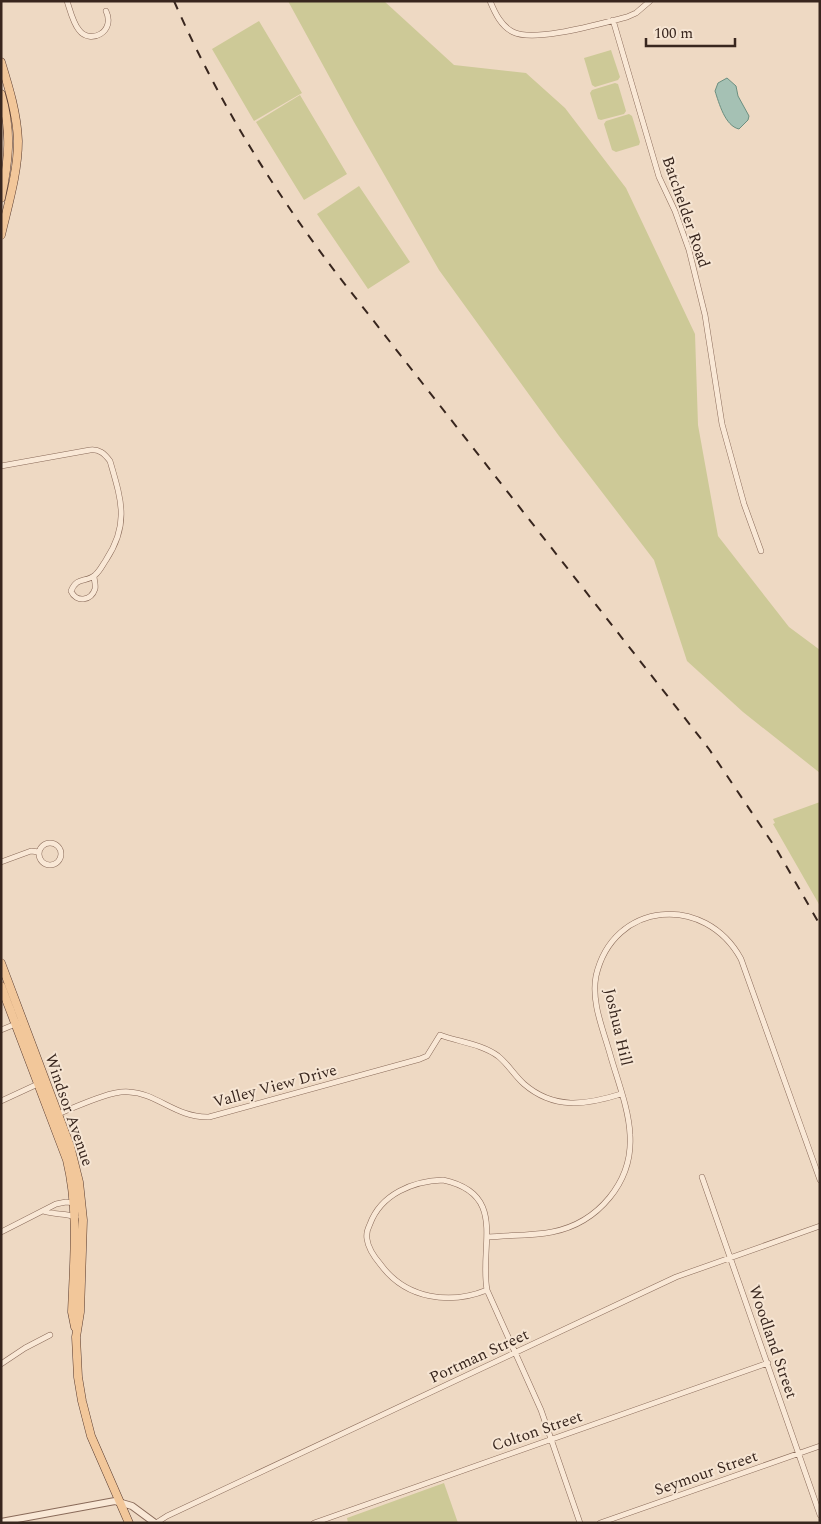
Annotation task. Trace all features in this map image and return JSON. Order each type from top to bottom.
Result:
[{"type":"main road","points":[[1,62],[14,108],[18,140],[17,157],[1,235]]},
{"type":"main road","points":[[1,94],[8,119],[9,135],[8,163],[1,198]]},
{"type":"main road","name":"Windsor Avenue","points":[[1,963],[19,1022],[54,1116],[75,1162],[78,1203],[83,1220],[80,1312],[76,1332]]},
{"type":"main road","name":"Windsor Avenue","points":[[1,986],[19,1022]]},
{"type":"main road","name":"Windsor Avenue","points":[[78,1203],[74,1216],[72,1312],[76,1332],[78,1377],[85,1416],[94,1443],[129,1523]]},
{"type":"street","points":[[67,1],[79,31],[85,36],[93,37],[106,30],[109,23],[106,11]]},
{"type":"street","points":[[490,1],[506,28],[512,32],[527,36],[557,32],[613,20],[636,13],[650,1]]},
{"type":"street","name":"Batchelder Road","points":[[613,20],[659,177],[675,211],[689,250],[705,315],[722,424],[744,504],[761,551]]},
{"type":"street","points":[[1,466],[57,454],[96,449],[106,455],[110,461],[122,504],[121,524],[114,547],[94,576],[74,584],[71,591],[73,596],[79,600],[85,599],[92,594],[95,587],[94,576]]},
{"type":"street","points":[[45,844],[52,844],[60,850],[60,856],[57,862],[48,864],[40,859],[40,852],[45,844]]},
{"type":"street","points":[[1,862],[31,851],[40,852]]},
{"type":"street","name":"Joshua Hill","points":[[488,1237],[552,1232],[579,1223],[600,1209],[622,1177],[630,1153],[629,1122],[600,1022],[594,986],[600,964],[613,940],[635,923],[661,915],[688,916],[708,924],[723,934],[736,949],[820,1180]]},
{"type":"street","points":[[1,1030],[19,1022]]},
{"type":"street","name":"Valley View Drive","points":[[54,1116],[109,1095],[128,1092],[138,1093],[186,1115],[197,1118],[209,1117],[420,1059],[427,1056],[440,1035],[456,1042],[489,1050],[498,1056],[524,1084],[542,1096],[559,1102],[577,1104],[597,1102],[621,1094]]},
{"type":"street","points":[[1,1101],[42,1082]]},
{"type":"street","name":"Woodland Street","points":[[702,1177],[820,1515]]},
{"type":"street","points":[[487,1290],[460,1298],[444,1299],[425,1296],[408,1288],[385,1270],[370,1250],[366,1238],[374,1211],[387,1199],[404,1188],[425,1181],[443,1180],[459,1183],[472,1193],[481,1205],[487,1218],[488,1237],[484,1276],[487,1290],[538,1402],[580,1523]]},
{"type":"street","points":[[1,1232],[56,1204],[66,1202],[78,1203]]},
{"type":"street","points":[[43,1211],[48,1214],[68,1214],[83,1220]]},
{"type":"street","name":"Portman Street","points":[[155,1523],[676,1277],[820,1226]]},
{"type":"street","points":[[1,1364],[25,1348],[50,1335]]},
{"type":"street","name":"Colton Street","points":[[314,1523],[768,1364]]},
{"type":"street","name":"Seymour Street","points":[[600,1523],[820,1446]]},
{"type":"street","points":[[1,1522],[110,1501],[120,1501],[132,1506],[155,1523]]},
{"type":"shaded area","points":[[288,1],[384,1],[454,65],[526,73],[565,108],[626,188],[695,334],[698,425],[718,536],[789,627],[820,650],[820,773],[743,712],[687,661],[654,560],[559,436],[439,270],[354,122]]},
{"type":"shaded area","points":[[259,21],[302,93],[254,121],[212,49]]},
{"type":"shaded area","points":[[611,50],[620,77],[618,80],[595,87],[592,85],[584,58]]},
{"type":"shaded area","points":[[727,78],[736,86],[738,96],[749,116],[748,120],[739,129],[726,119],[715,91],[718,83]]},
{"type":"shaded area","points":[[615,83],[618,84],[626,111],[624,114],[601,120],[598,119],[590,93],[592,90]]},
{"type":"shaded area","points":[[300,95],[347,174],[304,200],[256,122]]},
{"type":"shaded area","points":[[629,114],[632,116],[640,142],[639,145],[616,152],[612,150],[604,124],[606,121]]},
{"type":"shaded area","points":[[359,186],[410,262],[368,289],[317,214]]},
{"type":"shaded area","points":[[820,802],[820,906],[773,824],[775,823],[773,819]]},
{"type":"shaded area","points":[[444,1483],[458,1523],[348,1523],[347,1518]]},
{"type":"railway","points":[[174,1],[228,110],[292,212],[340,278],[709,749],[777,850],[820,925]]}]
